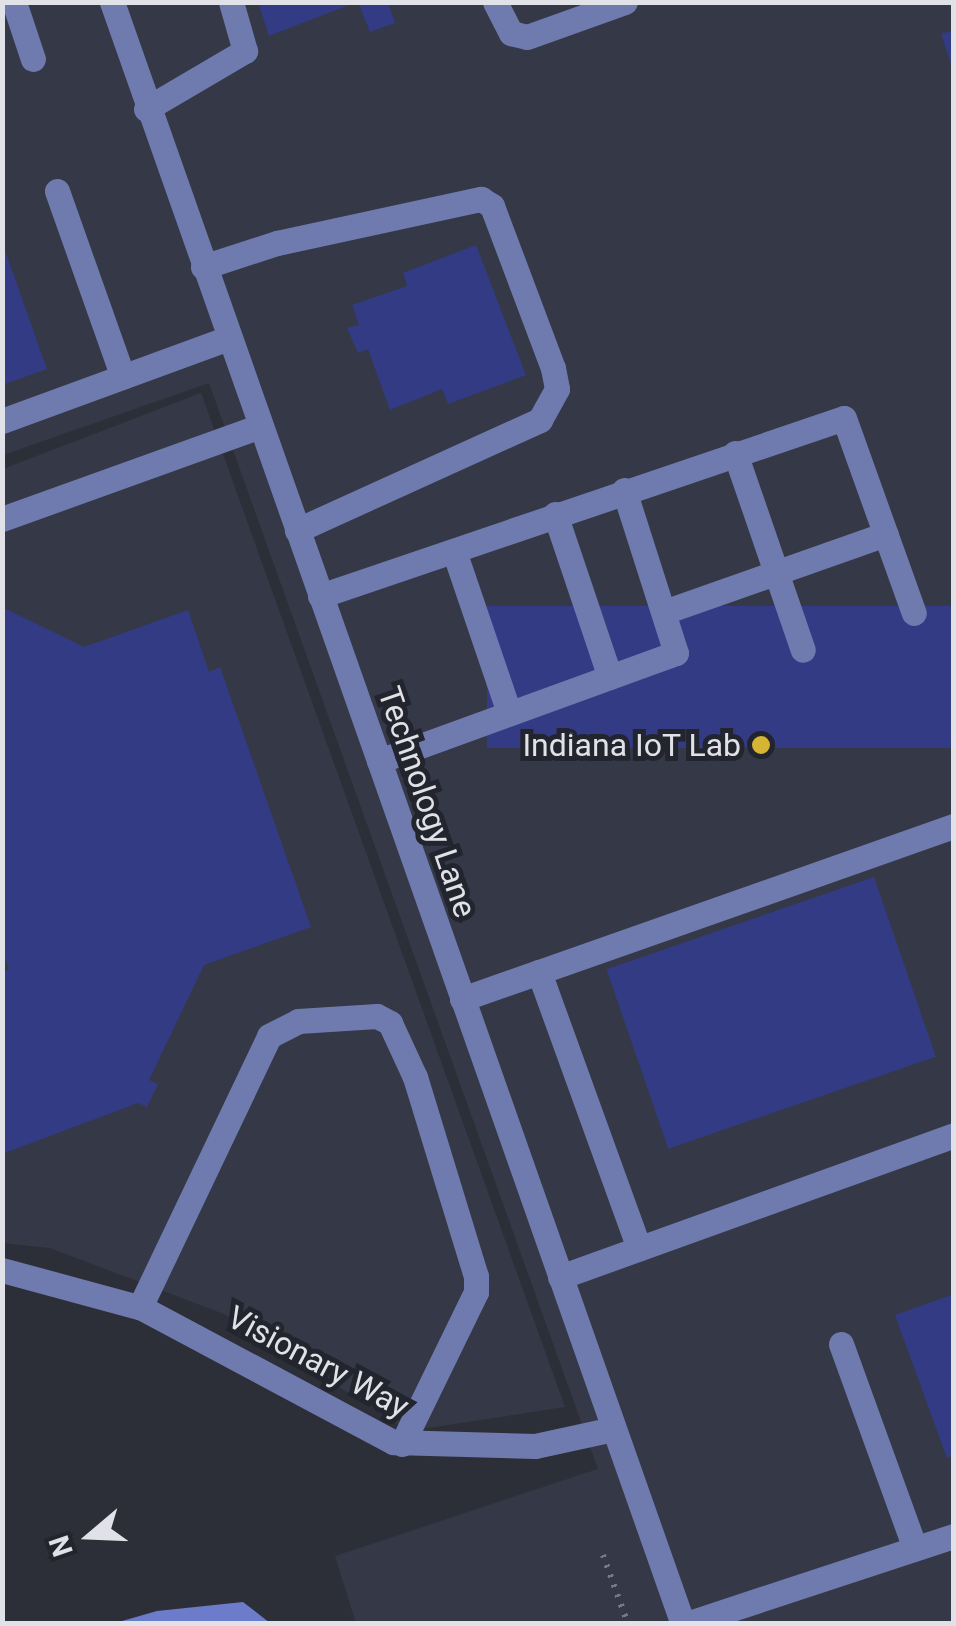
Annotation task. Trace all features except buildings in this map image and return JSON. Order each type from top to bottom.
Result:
[{"type":"street","points":[[14,2],[33,59]]},
{"type":"street","name":"Technology Lane","points":[[112,2],[146,108],[684,1624]]},
{"type":"street","points":[[146,108],[245,51],[231,2]]},
{"type":"street","points":[[495,2],[511,33],[526,38],[625,2]]},
{"type":"street","points":[[57,191],[123,377]]},
{"type":"street","points":[[203,267],[277,243],[481,199],[492,206],[553,368],[557,389],[540,420],[436,462],[297,530]]},
{"type":"street","points":[[2,421],[229,338]]},
{"type":"street","points":[[320,596],[844,418],[914,613]]},
{"type":"street","points":[[2,519],[260,426]]},
{"type":"street","points":[[735,453],[803,650]]},
{"type":"street","points":[[378,761],[676,653],[624,490]]},
{"type":"street","points":[[555,514],[610,677]]},
{"type":"street","points":[[664,612],[886,534]]},
{"type":"street","points":[[454,551],[509,713]]},
{"type":"street","points":[[462,1000],[954,826]]},
{"type":"street","points":[[538,972],[639,1248]]},
{"type":"street","points":[[140,1307],[269,1036],[298,1021],[377,1016],[390,1023],[415,1077],[476,1276],[476,1292],[402,1444]]},
{"type":"street","points":[[560,1277],[954,1136]]},
{"type":"street","name":"Visionary Way","points":[[2,1270],[140,1307],[402,1444],[536,1446],[613,1428]]},
{"type":"street","points":[[841,1344],[915,1548]]},
{"type":"street","points":[[684,1624],[954,1536]]},
{"type":"path","points":[[604,1555],[628,1624]]},
{"type":"shaded area","points":[[2,3],[953,3],[953,1623],[356,1623],[335,1556],[598,1469],[209,383],[3,455]]},
{"type":"shaded area","points":[[201,393],[565,1407],[408,1431],[224,1314],[50,1248],[3,1243],[3,469]]},
{"type":"water","points":[[243,1602],[270,1623],[115,1623],[157,1611]]},
{"type":"place","name":"Indiana IoT Lab","points":[[761,745]]}]
